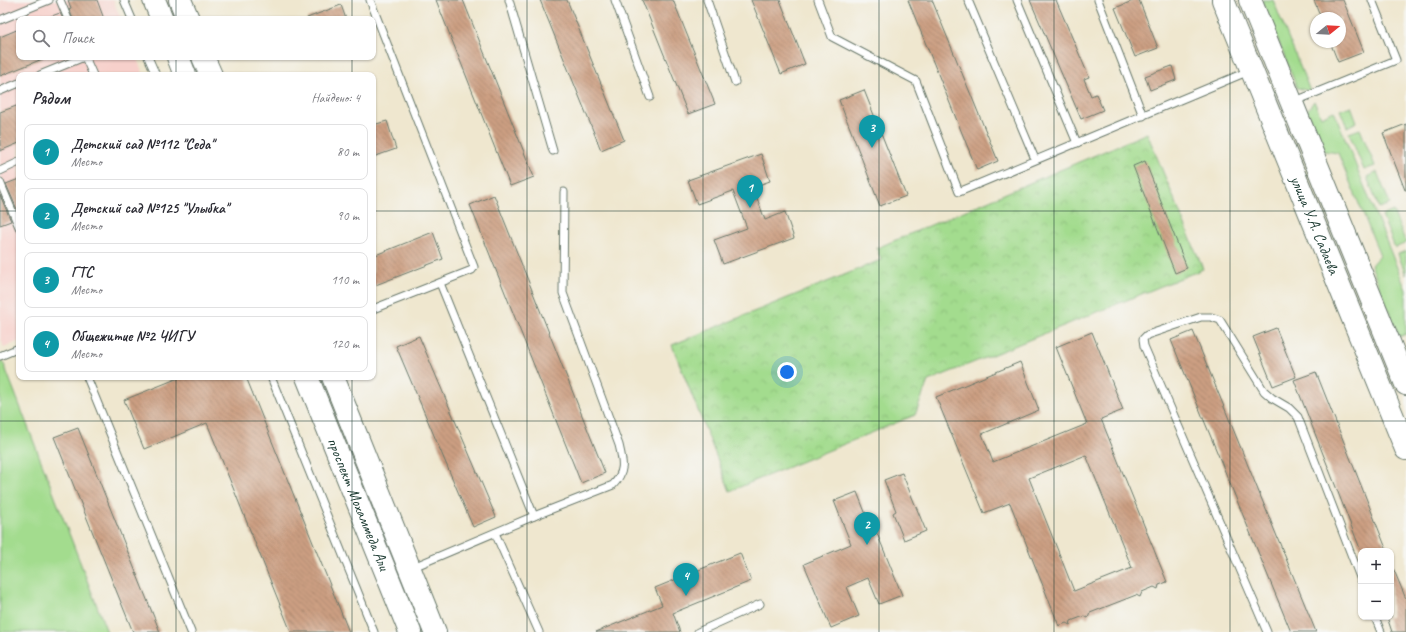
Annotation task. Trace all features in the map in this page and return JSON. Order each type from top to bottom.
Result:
[{"type":"main road","points":[[154,0],[161,16]]},
{"type":"main road","points":[[180,0],[187,16]]},
{"type":"main road","name":"улица У.А. Садаева","points":[[1223,0],[1406,449]]},
{"type":"main road","name":"улица У.А. Садаева","points":[[1250,0],[1291,103],[1401,360],[1406,384]]},
{"type":"main road","points":[[179,60],[184,72]]},
{"type":"main road","points":[[204,60],[210,72]]},
{"type":"main road","name":"проспект Мохаммеда Али","points":[[308,380],[410,632]]},
{"type":"main road","name":"проспект Мохаммеда Али","points":[[334,380],[435,632]]},
{"type":"lane","points":[[0,20],[49,0]]},
{"type":"lane","points":[[60,0],[67,16]]},
{"type":"lane","points":[[124,0],[131,16]]},
{"type":"lane","points":[[370,0],[474,265],[472,270],[376,308]]},
{"type":"lane","points":[[509,0],[553,151]]},
{"type":"lane","points":[[615,0],[650,97]]},
{"type":"lane","points":[[707,0],[735,82]]},
{"type":"lane","points":[[818,0],[832,37],[916,81],[959,192],[1251,70]]},
{"type":"lane","points":[[968,0],[1036,159]]},
{"type":"lane","points":[[1017,0],[1077,143]]},
{"type":"lane","points":[[1098,0],[1143,116]]},
{"type":"lane","points":[[1291,103],[1396,60],[1372,0]]},
{"type":"lane","points":[[47,72],[77,60]]},
{"type":"lane","points":[[86,60],[92,72]]},
{"type":"lane","points":[[149,60],[155,72]]},
{"type":"lane","points":[[0,91],[16,85]]},
{"type":"lane","points":[[0,171],[16,163]]},
{"type":"lane","points":[[0,182],[16,220]]},
{"type":"lane","points":[[409,568],[613,485],[618,480],[623,469],[623,461],[619,445],[563,293],[564,192]]},
{"type":"lane","points":[[440,283],[534,516]]},
{"type":"lane","points":[[1267,632],[1144,346],[1143,339],[1147,335],[1201,317],[1211,317],[1220,320],[1264,391],[1272,398],[1289,408],[1298,417],[1358,572]]},
{"type":"lane","points":[[0,356],[16,349]]},
{"type":"lane","points":[[88,380],[191,632]]},
{"type":"lane","points":[[272,380],[374,632]]},
{"type":"lane","points":[[495,532],[539,632]]},
{"type":"lane","points":[[698,632],[760,604]]},
{"type":"lane","points":[[1376,620],[1381,632]]},
{"type":"shaded area","points":[[0,0],[113,0],[120,16],[16,16],[16,60],[137,60],[143,72],[16,72],[16,342],[4,348],[0,336]]},
{"type":"green space","points":[[1262,0],[1273,0],[1310,91],[1297,88]]},
{"type":"green space","points":[[1314,101],[1321,117],[1334,111],[1406,290],[1406,334],[1399,337],[1371,265],[1380,255],[1338,153],[1324,151],[1307,111]]},
{"type":"green space","points":[[1351,106],[1357,122],[1347,127],[1340,110]]},
{"type":"green space","points":[[1360,129],[1375,166],[1364,170],[1349,133]]},
{"type":"green space","points":[[1147,133],[1203,269],[928,381],[915,415],[730,491],[672,345],[881,260],[877,248]]},
{"type":"green space","points":[[1377,172],[1390,204],[1379,208],[1367,177]]},
{"type":"green space","points":[[1393,211],[1406,243],[1395,248],[1382,216]]},
{"type":"green space","points":[[1406,251],[1406,275],[1398,254]]},
{"type":"green space","points":[[0,354],[3,362],[107,632],[0,632]]},
{"type":"building","points":[[68,0],[97,0],[103,16],[72,16],[69,9],[71,8]]},
{"type":"building","points":[[436,0],[463,0],[534,177],[510,186]]},
{"type":"building","points":[[540,0],[567,0],[624,140],[601,150]]},
{"type":"building","points":[[642,0],[673,0],[715,104],[688,114]]},
{"type":"building","points":[[751,0],[780,0],[805,64],[781,74]]},
{"type":"building","points":[[908,0],[932,0],[998,161],[977,170]]},
{"type":"building","points":[[1030,0],[1056,0],[1089,77],[1084,79],[1091,96],[1096,94],[1103,110],[1081,119]]},
{"type":"building","points":[[1135,0],[1139,0],[1158,48],[1135,57],[1115,8]]},
{"type":"building","points":[[1314,0],[1343,0],[1364,52],[1338,62],[1332,48],[1346,48],[1346,12],[1319,12]]},
{"type":"building","points":[[341,5],[345,16],[312,16]]},
{"type":"building","points":[[60,13],[62,16],[52,16]]},
{"type":"building","points":[[16,30],[16,60],[40,60],[0,76],[0,37]]},
{"type":"building","points":[[1172,66],[1176,80],[1150,90],[1145,76]]},
{"type":"building","points":[[864,90],[906,196],[880,206],[839,100]]},
{"type":"building","points":[[16,106],[16,144],[0,151],[0,112]]},
{"type":"building","points":[[387,121],[396,149],[376,156],[376,124]]},
{"type":"building","points":[[1406,124],[1406,190],[1405,190],[1383,133]]},
{"type":"building","points":[[761,154],[770,181],[753,187],[765,220],[785,212],[794,238],[723,264],[714,240],[747,228],[733,191],[697,204],[688,180]]},
{"type":"building","points":[[1145,161],[1187,268],[1175,273],[1133,166]]},
{"type":"building","points":[[16,180],[16,207],[6,184]]},
{"type":"building","points":[[0,195],[11,221],[0,225]]},
{"type":"building","points":[[494,195],[605,473],[581,483],[470,205]]},
{"type":"building","points":[[433,232],[443,259],[376,285],[376,255]]},
{"type":"building","points":[[1276,328],[1296,377],[1273,386],[1253,337]]},
{"type":"building","points":[[1193,331],[1316,632],[1291,632],[1171,340]]},
{"type":"building","points":[[1092,332],[1123,410],[1101,419],[1167,582],[1159,585],[1158,589],[1154,587],[1142,592],[1140,597],[1136,595],[1090,613],[1088,618],[1084,616],[1071,621],[1070,625],[1066,623],[1059,626],[1010,503],[984,513],[936,397],[1020,362],[1039,410],[982,434],[993,462],[1087,424],[1056,347]],"holes":[[[1086,455],[1132,568],[1074,591],[1029,478]]]},
{"type":"building","points":[[419,336],[496,517],[473,527],[396,346]]},
{"type":"building","points":[[1316,372],[1386,548],[1360,548],[1294,380]]},
{"type":"building","points":[[174,380],[247,380],[349,632],[291,632],[207,423],[144,449],[124,400]]},
{"type":"building","points":[[78,428],[160,632],[133,632],[54,437]]},
{"type":"building","points":[[902,473],[926,531],[904,540],[893,513],[896,511],[884,480]]},
{"type":"building","points":[[857,492],[869,522],[872,521],[902,595],[879,604],[868,578],[847,587],[859,616],[831,628],[804,564],[851,544],[834,501]]},
{"type":"building","points":[[740,553],[751,581],[673,613],[680,632],[596,632],[662,605],[655,588]]},
{"type":"building","points":[[1394,570],[1406,599],[1406,632],[1392,632],[1388,620],[1394,620]]},
{"type":"place","name":"ГТС","points":[[872,148]]},
{"type":"place","name":"Детский сад №112 \"Седа\"","points":[[750,208]]},
{"type":"place","name":"Детский сад №125 \"Улыбка\"","points":[[867,545]]},
{"type":"place","name":"Общежитие №2 ЧИГУ","points":[[686,596]]}]
